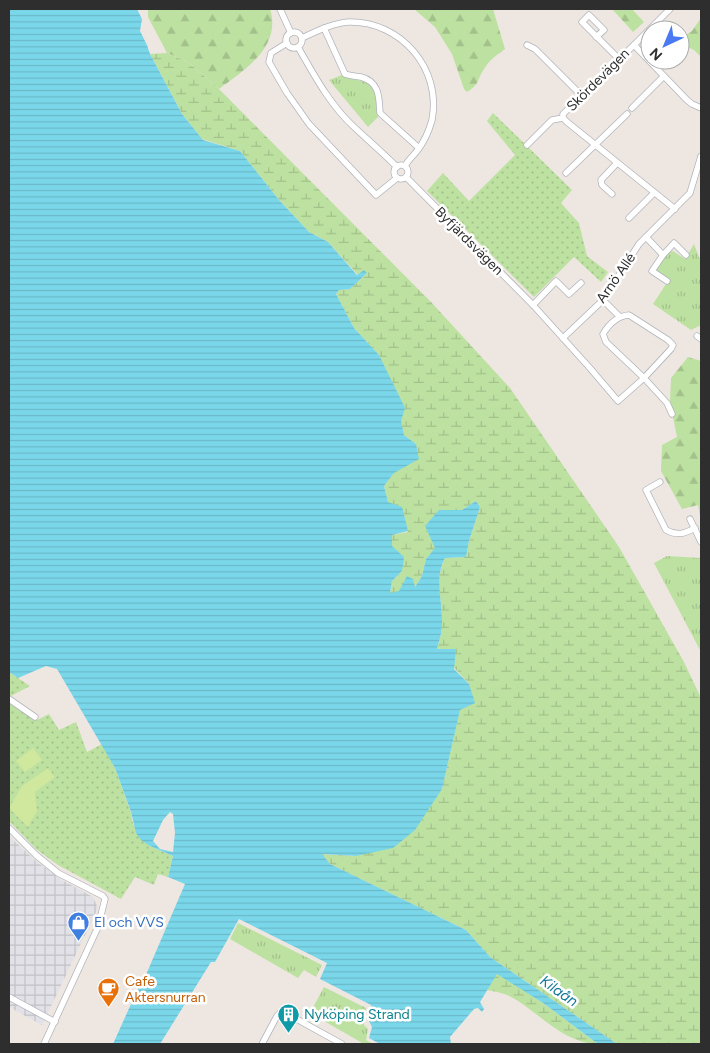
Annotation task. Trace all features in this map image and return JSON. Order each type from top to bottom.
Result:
[{"type":"street","points":[[280,9],[291,33]]},
{"type":"street","points":[[634,45],[670,9]]},
{"type":"street","points":[[302,38],[324,28],[349,22],[378,27],[398,36],[415,52],[428,75],[433,98],[431,121],[425,138],[405,166]]},
{"type":"street","points":[[324,28],[345,74],[364,78],[375,87],[380,99],[380,113],[419,148]]},
{"type":"street","points":[[291,33],[298,33],[302,38],[301,44],[298,47],[291,47],[287,43],[287,37],[291,33]]},
{"type":"street","points":[[596,37],[618,58]]},
{"type":"street","points":[[287,43],[271,53],[269,62],[287,93],[310,124],[376,195],[397,178]]},
{"type":"street","points":[[527,45],[535,49],[581,95]]},
{"type":"street","name":"Skördevägen","points":[[563,118],[563,114],[581,95],[618,58],[634,45],[663,77],[692,104],[701,108]]},
{"type":"street","points":[[298,47],[324,92],[338,109],[354,127],[397,167]]},
{"type":"street","points":[[632,108],[663,77]]},
{"type":"street","points":[[566,173],[627,114]]},
{"type":"street","name":"Skördevägen","points":[[527,145],[555,118],[563,118],[654,194],[675,209]]},
{"type":"street","name":"Arnö Allé","points":[[564,338],[603,300],[639,244],[690,193],[701,156]]},
{"type":"street","points":[[612,194],[602,185],[601,180],[617,163]]},
{"type":"street","points":[[400,165],[405,166],[409,171],[406,177],[401,180],[397,178],[394,172],[397,167],[400,165]]},
{"type":"street","name":"Byfjärdsvägen","points":[[406,177],[533,305],[618,401],[644,378]]},
{"type":"street","points":[[629,218],[654,194]]},
{"type":"street","name":"Arnö Allé","points":[[646,237],[663,255],[652,271],[667,281]]},
{"type":"street","points":[[663,255],[674,243],[686,255]]},
{"type":"street","points":[[533,305],[556,281],[569,294],[581,283]]},
{"type":"street","points":[[603,300],[619,316]]},
{"type":"street","points":[[644,378],[671,350],[673,345],[629,315],[619,316],[603,334],[604,338],[667,403],[672,414]]},
{"type":"street","points":[[660,482],[646,490],[666,530],[674,534],[683,534],[695,528]]},
{"type":"street","points":[[690,519],[701,542]]},
{"type":"street","points":[[9,699],[35,717]]},
{"type":"street","points":[[9,828],[36,855],[58,873],[103,896],[105,899],[98,927],[44,1044]]},
{"type":"street","points":[[9,997],[55,1022]]},
{"type":"street","points":[[262,1044],[277,1016],[282,1011],[342,1044]]},
{"type":"shaded area","points":[[9,836],[37,862],[62,880],[93,897],[98,908],[42,1025],[9,1007]]},
{"type":"green space","points":[[148,9],[270,9],[271,34],[259,56],[240,74],[219,89],[188,62],[167,53],[148,17]]},
{"type":"green space","points":[[414,9],[493,9],[505,49],[488,63],[476,84],[467,92],[464,89],[452,54],[435,27]]},
{"type":"green space","points":[[612,9],[632,9],[642,20],[640,20],[640,26],[633,32]]},
{"type":"green space","points":[[701,18],[701,57],[690,48],[690,32]]},
{"type":"green space","points":[[167,53],[188,62],[219,89],[431,302],[510,388],[619,547],[684,662],[701,698],[701,1044],[617,1044],[490,957],[466,930],[330,864],[321,854],[356,856],[442,789],[460,709],[469,684],[437,649],[442,625],[440,574],[445,558],[466,557],[480,507],[476,501],[462,510],[439,510],[436,548],[426,559],[422,576],[415,587],[390,594],[392,581],[402,571],[392,546],[392,535],[408,532],[388,502],[384,486],[416,444],[404,435],[379,355],[354,328],[336,294],[339,290],[350,289],[367,273],[358,275],[328,242],[309,232],[279,200],[240,151],[202,139],[182,114],[150,54]]},
{"type":"green space","points":[[342,75],[366,83],[374,88],[378,117],[368,127],[329,80]]},
{"type":"green space","points":[[493,113],[572,190],[561,203],[579,223],[587,256],[608,272],[601,282],[574,257],[534,297],[427,191],[443,173],[469,201],[515,155],[487,121]]},
{"type":"green space","points":[[694,244],[701,262],[701,325],[691,330],[653,304],[668,281],[657,274],[656,268],[667,253],[673,251],[685,259]]},
{"type":"green space","points":[[688,357],[701,361],[701,522],[698,505],[682,509],[661,471],[662,445],[677,437],[670,402],[671,378]]},
{"type":"green space","points":[[667,556],[701,558],[701,652],[654,563]]},
{"type":"green space","points":[[9,672],[30,686],[9,697]]},
{"type":"green space","points":[[9,698],[37,720],[49,714],[59,730],[76,722],[87,752],[102,744],[115,768],[133,824],[150,846],[173,856],[168,877],[158,874],[154,885],[135,877],[121,899],[58,865],[36,849],[9,821]]},
{"type":"green space","points":[[33,748],[42,760],[25,772],[16,761]]},
{"type":"green space","points":[[48,768],[55,777],[35,792],[37,811],[28,827],[9,808],[22,786]]},
{"type":"green space","points":[[238,923],[322,965],[316,977],[304,970],[298,978],[230,939]]},
{"type":"green space","points":[[497,973],[543,1003],[598,1044],[574,1039],[553,1027],[513,998],[487,990]]},
{"type":"green space","points":[[324,987],[366,1008],[364,1025],[368,1029],[366,1040],[373,1044],[364,1044],[310,1013]]},
{"type":"water","points":[[9,9],[137,9],[142,19],[140,31],[150,54],[182,114],[203,140],[240,151],[279,200],[309,232],[328,242],[357,275],[364,270],[367,273],[350,289],[339,290],[336,294],[354,328],[379,355],[405,408],[401,421],[404,435],[416,444],[419,459],[394,473],[384,486],[388,502],[402,507],[408,531],[392,535],[392,546],[404,557],[402,571],[392,581],[390,593],[399,591],[407,576],[413,579],[415,587],[422,576],[426,559],[435,548],[425,526],[439,510],[462,510],[476,501],[480,507],[466,557],[445,558],[440,574],[442,625],[437,649],[456,649],[454,669],[469,684],[475,703],[460,710],[442,789],[415,830],[393,848],[356,856],[322,854],[330,864],[466,930],[490,957],[617,1044],[598,1044],[543,1003],[497,974],[480,1002],[484,1009],[482,1012],[478,1008],[474,1009],[450,1037],[451,1044],[380,1044],[369,1038],[372,1027],[369,1021],[371,1005],[320,979],[327,963],[239,919],[215,962],[211,962],[160,1044],[113,1044],[140,984],[142,984],[185,884],[168,877],[173,856],[150,846],[141,840],[136,833],[131,812],[115,768],[57,669],[46,666],[18,678],[9,672]],"holes":[[[170,812],[173,814],[175,833],[173,852],[160,849],[153,841],[163,820]]]},
{"type":"place","name":"El och VVS","points":[[78,941]]},
{"type":"place","name":"Cafe Aktersnurran","points":[[109,1008]]},
{"type":"place","name":"Nyköping Strand","points":[[288,1033]]},
{"type":"water label","name":"Kilaån","points":[[559,991]]}]
